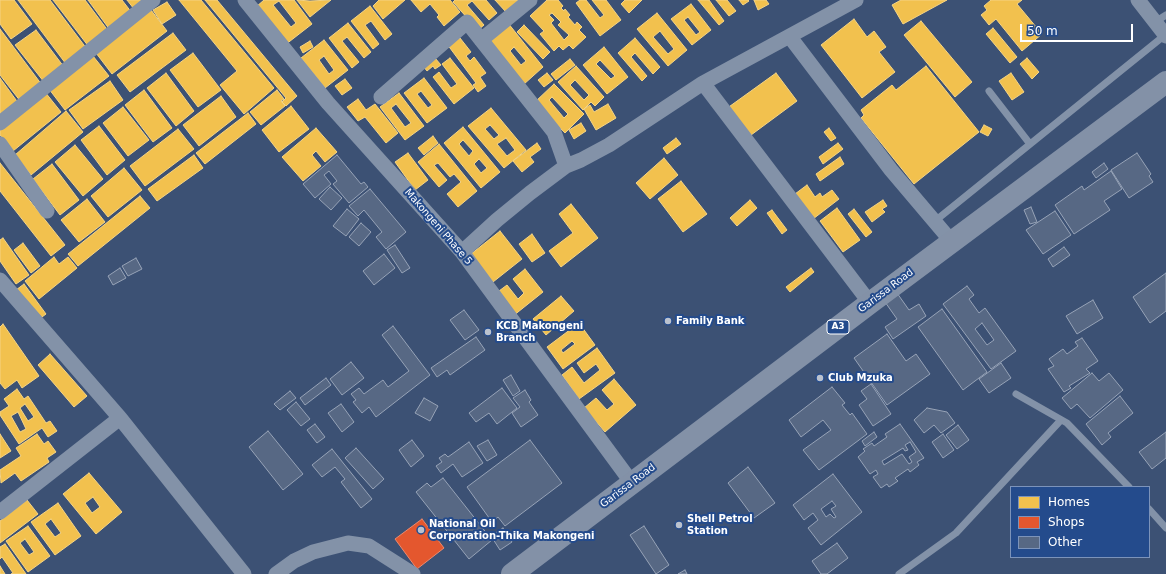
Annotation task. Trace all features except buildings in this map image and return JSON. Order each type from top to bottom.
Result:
[{"type":"highway","name":"Garissa Road","points":[[512,574],[870,303],[1166,82]]},
{"type":"street","points":[[0,123],[153,0]]},
{"type":"street","name":"Makongeni Phase 5","points":[[245,0],[328,103],[462,252],[632,483]]},
{"type":"street","points":[[481,40],[530,0]]},
{"type":"street","points":[[462,252],[530,192],[566,166],[605,148],[703,84],[856,0]]},
{"type":"street","points":[[1138,0],[1160,18],[1165,35]]},
{"type":"street","points":[[380,97],[467,22],[554,132],[566,166]]},
{"type":"street","points":[[790,37],[891,170],[952,242]]},
{"type":"street","points":[[703,84],[870,303]]},
{"type":"street","points":[[0,144],[47,211]]},
{"type":"street","points":[[0,280],[120,418],[244,574]]},
{"type":"street","points":[[0,512],[120,418]]},
{"type":"street","points":[[276,574],[294,561],[313,552],[348,544],[370,546],[413,574]]},
{"type":"lane","points":[[935,221],[1165,35]]},
{"type":"lane","points":[[989,91],[1030,144]]},
{"type":"lane","points":[[1016,394],[1067,423],[1128,486]]},
{"type":"lane","points":[[900,574],[956,533],[1061,420]]},
{"type":"lane","points":[[1150,510],[1166,528]]},
{"type":"place","name":"Family Bank","points":[[668,321]]},
{"type":"place","name":"KCB Makongeni Branch","points":[[488,332]]},
{"type":"place","name":"Club Mzuka","points":[[820,378]]},
{"type":"place","name":"Shell Petrol Station","points":[[679,525]]},
{"type":"place","name":"National Oil Corporation-Thika Makongeni","points":[[421,530]]}]
